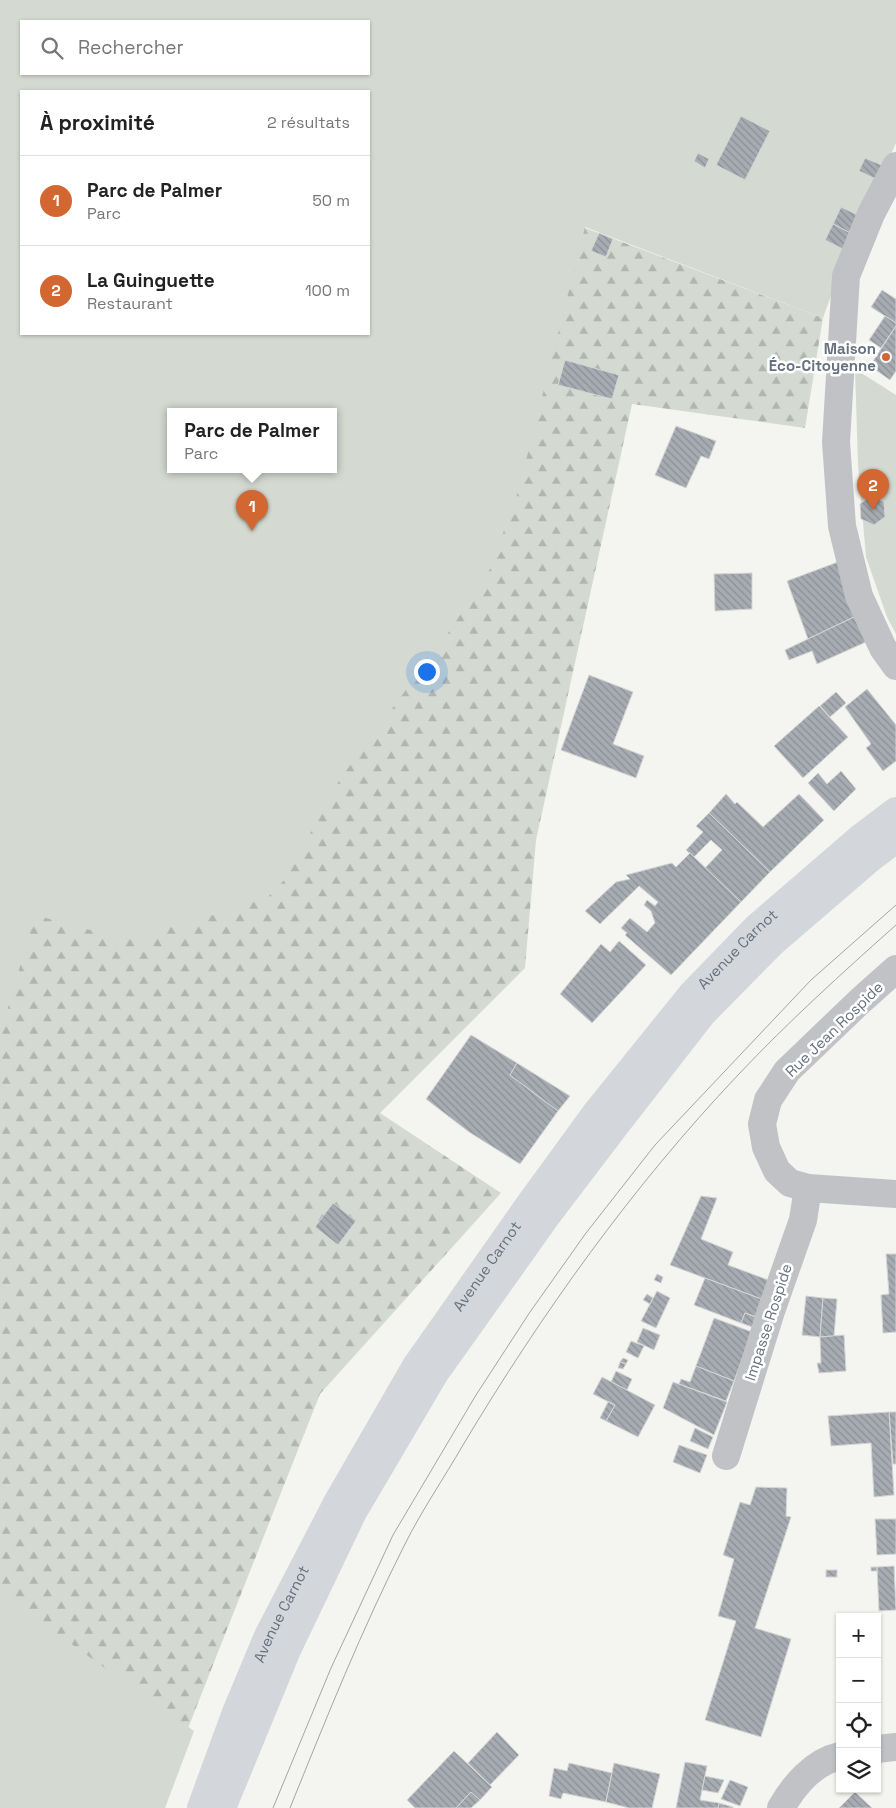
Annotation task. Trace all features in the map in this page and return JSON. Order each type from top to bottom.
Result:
[{"type":"main road","name":"Avenue Carnot","points":[[201,1808],[235,1715],[268,1636],[338,1501],[422,1358],[596,1113],[692,994],[757,927],[860,839],[896,812]]},
{"type":"main road","name":"Avenue Carnot","points":[[222,1808],[287,1650],[353,1512],[435,1373],[554,1207],[703,1013],[772,943],[872,857],[896,839]]},
{"type":"street","points":[[896,166],[870,214],[846,276],[836,442],[842,526],[859,596],[883,648],[896,666]]},
{"type":"street","name":"Rue Jean Rospide","points":[[896,969],[858,1002],[787,1071],[768,1100],[762,1124],[766,1147],[776,1171],[790,1183],[808,1188],[896,1194]]},
{"type":"street","name":"Impasse Rospide","points":[[726,1456],[770,1311],[803,1220],[808,1188]]},
{"type":"street","points":[[881,1748],[896,1746]]},
{"type":"street","points":[[782,1808],[810,1770],[836,1757]]},
{"type":"green space","points":[[0,0],[896,0],[896,143],[847,251],[823,318],[585,227],[518,492],[490,569],[451,629],[340,779],[286,878],[268,897],[234,909],[127,940],[35,915],[0,1035]]},
{"type":"green space","points":[[556,217],[823,318],[805,428],[632,404],[536,840],[525,968],[380,1113],[501,1193],[320,1394],[181,1746],[0,1808],[0,583],[333,536]]},
{"type":"green space","points":[[855,369],[896,395],[896,634],[887,617],[866,557],[858,464]]},
{"type":"green space","points":[[0,1585],[26,1612],[194,1731],[165,1808],[0,1808]]},
{"type":"building","points":[[741,116],[770,131],[745,180],[716,165]]},
{"type":"building","points":[[698,153],[709,159],[705,168],[694,161]]},
{"type":"building","points":[[865,158],[884,166],[878,180],[859,171]]},
{"type":"building","points":[[841,207],[862,217],[854,235],[833,224]]},
{"type":"building","points":[[833,224],[854,235],[847,251],[825,240]]},
{"type":"building","points":[[599,233],[613,239],[606,257],[591,251]]},
{"type":"building","name":"Maison Éco-Citoyenne","points":[[882,290],[896,299],[896,323],[871,307]]},
{"type":"building","points":[[885,316],[896,323],[896,326],[881,348],[869,340]]},
{"type":"building","name":"Maison Éco-Citoyenne","points":[[896,326],[896,371],[890,380],[870,366]]},
{"type":"building","points":[[565,360],[619,375],[612,399],[558,385]]},
{"type":"building","points":[[676,426],[716,441],[709,459],[701,456],[686,488],[655,475]]},
{"type":"building","points":[[872,495],[884,502],[885,517],[874,525],[861,519],[860,504]]},
{"type":"building","points":[[838,562],[856,616],[808,639],[787,581]]},
{"type":"building","points":[[752,573],[752,609],[715,611],[714,574]]},
{"type":"building","points":[[856,616],[866,642],[817,664],[812,651],[789,660],[785,650]]},
{"type":"building","points":[[589,675],[633,692],[613,744],[644,756],[636,778],[561,750]]},
{"type":"building","points":[[867,689],[896,725],[896,761],[883,771],[866,748],[871,744],[845,707]]},
{"type":"building","points":[[836,692],[846,703],[830,717],[820,706]]},
{"type":"building","points":[[819,706],[848,737],[803,778],[774,746]]},
{"type":"building","points":[[841,771],[856,789],[834,811],[808,783],[818,773],[827,784]]},
{"type":"building","points":[[726,794],[763,827],[799,794],[824,820],[770,872],[709,813]]},
{"type":"building","points":[[709,813],[770,872],[741,902],[705,868],[722,850],[711,840],[694,857],[686,850],[703,832],[696,826]]},
{"type":"building","points":[[690,853],[741,902],[671,975],[625,935],[627,933],[621,928],[630,918],[647,932],[655,923],[651,911],[644,905],[647,900],[655,906],[658,902],[639,886],[600,924],[585,911],[616,882],[630,879],[626,875],[672,863],[676,867]]},
{"type":"building","points":[[619,941],[646,965],[592,1023],[560,994],[601,944],[610,952]]},
{"type":"building","points":[[471,1035],[517,1063],[510,1075],[558,1111],[520,1164],[469,1132],[426,1099]]},
{"type":"building","points":[[517,1063],[570,1096],[558,1111],[510,1075]]},
{"type":"building","points":[[701,1196],[717,1198],[701,1239],[733,1252],[728,1265],[771,1281],[764,1300],[670,1265]]},
{"type":"building","points":[[333,1203],[356,1221],[338,1245],[315,1227]]},
{"type":"building","points":[[886,1254],[896,1254],[896,1332],[883,1333],[881,1295],[889,1294]]},
{"type":"building","points":[[657,1274],[663,1277],[661,1283],[654,1280]]},
{"type":"building","points":[[705,1278],[764,1300],[757,1317],[745,1313],[741,1323],[694,1305]]},
{"type":"building","points":[[657,1291],[670,1298],[656,1328],[641,1321]]},
{"type":"building","points":[[647,1294],[653,1298],[650,1304],[643,1300]]},
{"type":"building","points":[[806,1296],[823,1298],[820,1337],[802,1335]]},
{"type":"building","points":[[823,1298],[837,1299],[834,1336],[820,1337]]},
{"type":"building","points":[[745,1313],[758,1318],[755,1328],[741,1323]]},
{"type":"building","points":[[714,1318],[752,1332],[734,1381],[696,1366]]},
{"type":"building","points":[[643,1328],[660,1335],[654,1350],[637,1342]]},
{"type":"building","points":[[844,1335],[846,1371],[819,1373],[817,1363],[821,1363],[820,1337]]},
{"type":"building","points":[[631,1341],[644,1346],[638,1358],[626,1352]]},
{"type":"building","points":[[623,1358],[628,1360],[626,1364],[620,1362]]},
{"type":"building","points":[[620,1362],[626,1364],[623,1369],[618,1368]]},
{"type":"building","points":[[696,1366],[734,1381],[726,1401],[679,1384],[681,1379],[690,1382]]},
{"type":"building","points":[[616,1371],[632,1379],[627,1390],[611,1382]]},
{"type":"building","points":[[602,1377],[655,1405],[638,1437],[606,1421],[615,1405],[593,1394]]},
{"type":"building","points":[[673,1382],[727,1402],[714,1435],[663,1408]]},
{"type":"building","points":[[608,1402],[615,1405],[606,1421],[600,1418]]},
{"type":"building","points":[[889,1412],[896,1412],[896,1464],[893,1464]]},
{"type":"building","points":[[889,1412],[894,1495],[874,1497],[871,1443],[831,1446],[828,1416]]},
{"type":"building","points":[[695,1428],[713,1437],[708,1449],[690,1441]]},
{"type":"building","points":[[679,1445],[707,1455],[700,1473],[673,1462]]},
{"type":"building","points":[[756,1487],[787,1488],[786,1516],[791,1517],[755,1628],[791,1639],[761,1737],[705,1720],[736,1621],[718,1616],[734,1559],[723,1555],[740,1502],[750,1505]]},
{"type":"building","points":[[875,1519],[896,1519],[896,1554],[877,1555]]},
{"type":"building","points":[[894,1566],[896,1610],[879,1611],[877,1567]]},
{"type":"building","points":[[871,1567],[877,1567],[877,1571],[871,1571]]},
{"type":"building","points":[[826,1570],[837,1570],[837,1577],[826,1577]]},
{"type":"building","points":[[497,1732],[519,1755],[490,1785],[468,1763]]},
{"type":"building","points":[[454,1751],[492,1787],[480,1800],[471,1792],[456,1808],[415,1808],[407,1800]]},
{"type":"building","points":[[685,1762],[707,1766],[700,1800],[719,1803],[718,1808],[676,1808]]},
{"type":"building","points":[[569,1763],[612,1773],[606,1802],[563,1793],[561,1799],[549,1796],[554,1768],[567,1771]]},
{"type":"building","points":[[614,1763],[660,1774],[652,1808],[629,1808],[606,1802]]},
{"type":"building","points":[[705,1776],[724,1780],[718,1793],[702,1790]]},
{"type":"building","points":[[730,1780],[748,1787],[740,1806],[721,1799]]},
{"type":"building","points":[[471,1792],[480,1800],[471,1808],[456,1808]]},
{"type":"building","points":[[856,1793],[872,1808],[839,1808]]},
{"type":"building","points":[[719,1803],[733,1807],[733,1808],[718,1808]]},
{"type":"tram line","points":[[273,1808],[331,1668],[393,1535],[476,1395],[530,1312],[586,1233],[655,1145],[811,980],[896,905]]},
{"type":"tram line","points":[[290,1808],[359,1641],[389,1576],[426,1506],[524,1347],[625,1206],[699,1118],[776,1036],[896,925]]},
{"type":"place","name":"Maison Éco-Citoyenne","points":[[886,357]]},
{"type":"place","name":"La Guinguette","points":[[873,510]]},
{"type":"place","name":"Parc de Palmer","points":[[252,531]]}]
